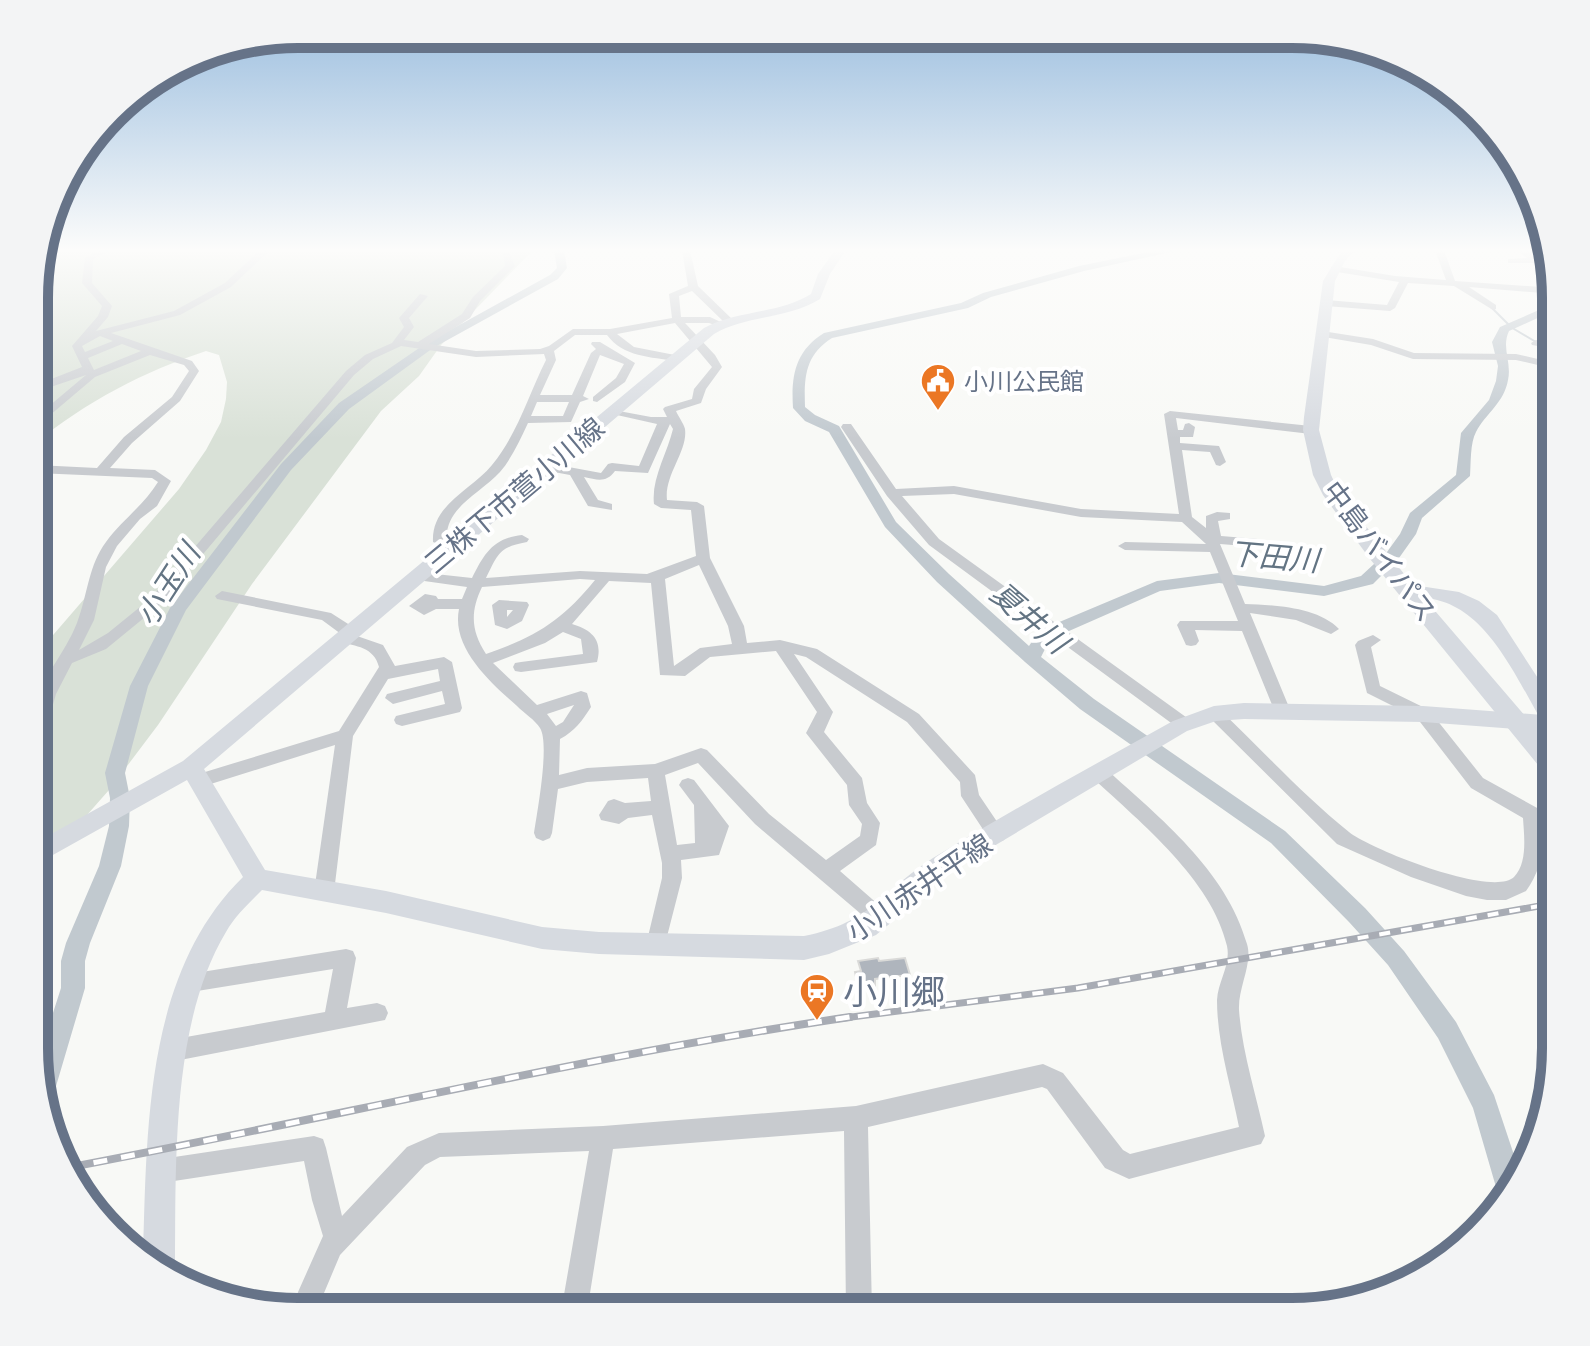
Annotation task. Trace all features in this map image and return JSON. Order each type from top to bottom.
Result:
[{"type":"highway","name":"中島バイパス","points":[[1325,313],[1311,430],[1322,475],[1332,495],[1377,555],[1542,752]]},
{"type":"highway","points":[[1407,591],[1443,592],[1478,607],[1490,620],[1542,701]]},
{"type":"main road","name":"三株下市萱小川線","points":[[194,774],[417,576],[694,342],[724,322],[762,313]]},
{"type":"main road","name":"小川赤井平線","points":[[257,879],[386,902],[542,938],[656,945],[804,948],[833,944],[861,933],[943,864],[1182,725],[1214,714],[1423,714],[1542,723]]},
{"type":"main road","points":[[49,847],[156,789],[194,774],[257,879],[216,926],[191,982],[175,1050],[161,1171],[159,1256]]},
{"type":"street","points":[[48,413],[85,384],[84,361],[105,313]]},
{"type":"street","points":[[84,361],[101,333],[177,313]]},
{"type":"street","points":[[64,660],[75,659],[141,615],[350,373],[369,357],[396,344],[409,327],[404,318],[408,313]]},
{"type":"street","points":[[422,345],[468,313]]},
{"type":"street","points":[[547,467],[604,477],[612,467],[644,470],[669,421],[669,409],[697,401],[700,389],[717,367],[677,320],[676,313]]},
{"type":"street","points":[[716,313],[724,322]]},
{"type":"street","points":[[396,344],[476,354],[548,350],[568,334],[610,332],[677,320],[724,322]]},
{"type":"street","points":[[591,332],[597,346],[630,363],[621,380],[597,399]]},
{"type":"street","points":[[610,332],[619,343],[632,350],[676,358]]},
{"type":"street","points":[[100,472],[128,440],[176,399],[194,374],[188,363],[101,333]]},
{"type":"street","points":[[1322,334],[1373,342],[1413,356],[1498,357],[1541,362]]},
{"type":"street","points":[[48,382],[124,340]]},
{"type":"street","points":[[1536,343],[1541,344]]},
{"type":"street","points":[[453,546],[440,542],[439,532],[455,505],[499,464],[551,360],[548,350]]},
{"type":"street","points":[[522,419],[567,420],[596,353],[603,350]]},
{"type":"street","points":[[84,361],[150,351]]},
{"type":"street","points":[[532,398],[597,399],[669,421],[679,429],[659,488],[661,504],[697,506],[703,558],[736,626],[740,647]]},
{"type":"street","points":[[1213,542],[1186,518],[1170,414],[1311,430]]},
{"type":"street","points":[[847,427],[892,493],[934,542],[1182,725]]},
{"type":"street","points":[[1172,433],[1189,434],[1189,427]]},
{"type":"street","points":[[1174,446],[1215,449],[1220,462]]},
{"type":"street","points":[[48,470],[155,474],[165,481],[152,503],[135,516],[111,545],[99,567],[86,620],[49,693]]},
{"type":"street","points":[[575,473],[593,503],[607,507]]},
{"type":"street","points":[[892,493],[954,490],[1081,513],[1186,518]]},
{"type":"street","points":[[1225,516],[1211,519],[1213,542],[1283,712]]},
{"type":"street","points":[[522,539],[496,545],[467,604],[466,634],[475,653],[547,724],[553,735],[543,833]]},
{"type":"street","points":[[1125,546],[1258,543]]},
{"type":"street","points":[[417,576],[476,583],[580,575],[658,577],[703,558]]},
{"type":"street","points":[[483,661],[539,641],[564,627],[606,576]]},
{"type":"street","points":[[658,577],[666,671],[679,672],[706,652],[740,647],[780,645],[811,653],[913,718],[969,780],[970,796],[997,835]]},
{"type":"street","points":[[222,596],[326,616],[348,636],[374,646],[386,659],[384,674],[345,736],[324,892]]},
{"type":"street","points":[[433,604],[467,604]]},
{"type":"street","points":[[1240,608],[1312,618],[1331,629]]},
{"type":"street","points":[[507,624],[518,649]]},
{"type":"street","points":[[1191,641],[1185,625],[1247,626]]},
{"type":"street","points":[[521,667],[570,661],[570,654],[591,648],[591,639],[587,634],[564,627]]},
{"type":"street","points":[[1214,714],[1344,839],[1478,892],[1513,889],[1522,883],[1531,861],[1532,814],[1477,783],[1423,714],[1373,689],[1363,645],[1373,640]]},
{"type":"street","points":[[780,645],[825,712],[815,733],[856,783],[858,805],[871,823],[869,840],[826,871]]},
{"type":"street","points":[[384,674],[444,662],[454,708],[402,720]]},
{"type":"street","points":[[393,698],[449,684]]},
{"type":"street","points":[[535,712],[581,697],[583,707],[577,716],[553,735]]},
{"type":"street","points":[[194,774],[260,764],[298,748],[345,736]]},
{"type":"street","points":[[550,784],[587,775],[656,771],[701,755],[762,819],[881,919]]},
{"type":"street","points":[[309,1298],[331,1246],[416,1156],[439,1145],[603,1138],[856,1118],[1043,1075],[1055,1081],[1114,1159],[1129,1167],[1253,1136],[1230,1019],[1228,996],[1240,960],[1229,925],[1193,869],[1106,770]]},
{"type":"street","points":[[656,771],[672,878],[656,945]]},
{"type":"street","points":[[670,854],[705,849],[703,803],[688,785]]},
{"type":"street","points":[[623,811],[660,807]]},
{"type":"street","points":[[191,982],[346,958],[334,1021]]},
{"type":"street","points":[[175,1050],[377,1013]]},
{"type":"street","points":[[856,1118],[859,1297]]},
{"type":"street","points":[[576,1298],[603,1138]]},
{"type":"street","points":[[161,1171],[314,1148],[324,1200],[337,1240]]},
{"type":"shaded area","points":[[48,313],[472,313],[441,345],[419,376],[381,411],[252,584],[158,725],[109,790],[49,858],[48,640],[179,489],[206,450],[221,422],[226,399],[227,382],[219,355],[206,351],[161,368],[116,389],[48,433]]},
{"type":"building","name":"小川郷","points":[[878,958],[879,961],[905,958],[910,975],[875,979],[875,989],[865,990],[864,985],[858,986],[855,972],[861,971],[858,961]]},
{"type":"waterway","name":"小玉川","points":[[49,1066],[73,988],[73,961],[78,943],[110,866],[119,826],[120,798],[115,773],[139,686],[178,608],[286,467],[344,406],[429,346],[489,313]]},
{"type":"waterway","name":"夏井川","points":[[932,313],[828,335],[818,341],[801,366],[799,408],[810,418],[834,429],[890,524],[943,578],[1031,658]]},
{"type":"waterway","points":[[1497,313],[1510,326]]},
{"type":"waterway","name":"下田川","points":[[1031,658],[1041,641],[1063,627],[1157,586],[1219,578],[1324,591],[1367,580],[1393,555],[1408,534],[1415,516],[1463,476],[1468,433],[1495,401],[1502,381],[1504,366],[1498,342],[1504,329],[1540,313]]},
{"type":"waterway","points":[[1509,326],[1536,342]]},
{"type":"waterway","name":"夏井川","points":[[1031,658],[1087,704],[1278,837],[1357,915],[1396,958],[1447,1030],[1485,1104],[1507,1176]]},
{"type":"railway","points":[[844,1018],[1078,988],[1542,906]]},
{"type":"railway","points":[[844,1018],[850,1017]]},
{"type":"railway","points":[[78,1166],[653,1050],[844,1018]]},
{"type":"railway","points":[[836,1019],[844,1018]]},
{"type":"place","name":"小川公民館","points":[[938,412]]},
{"type":"place","name":"小川郷","points":[[817,1022]]}]
